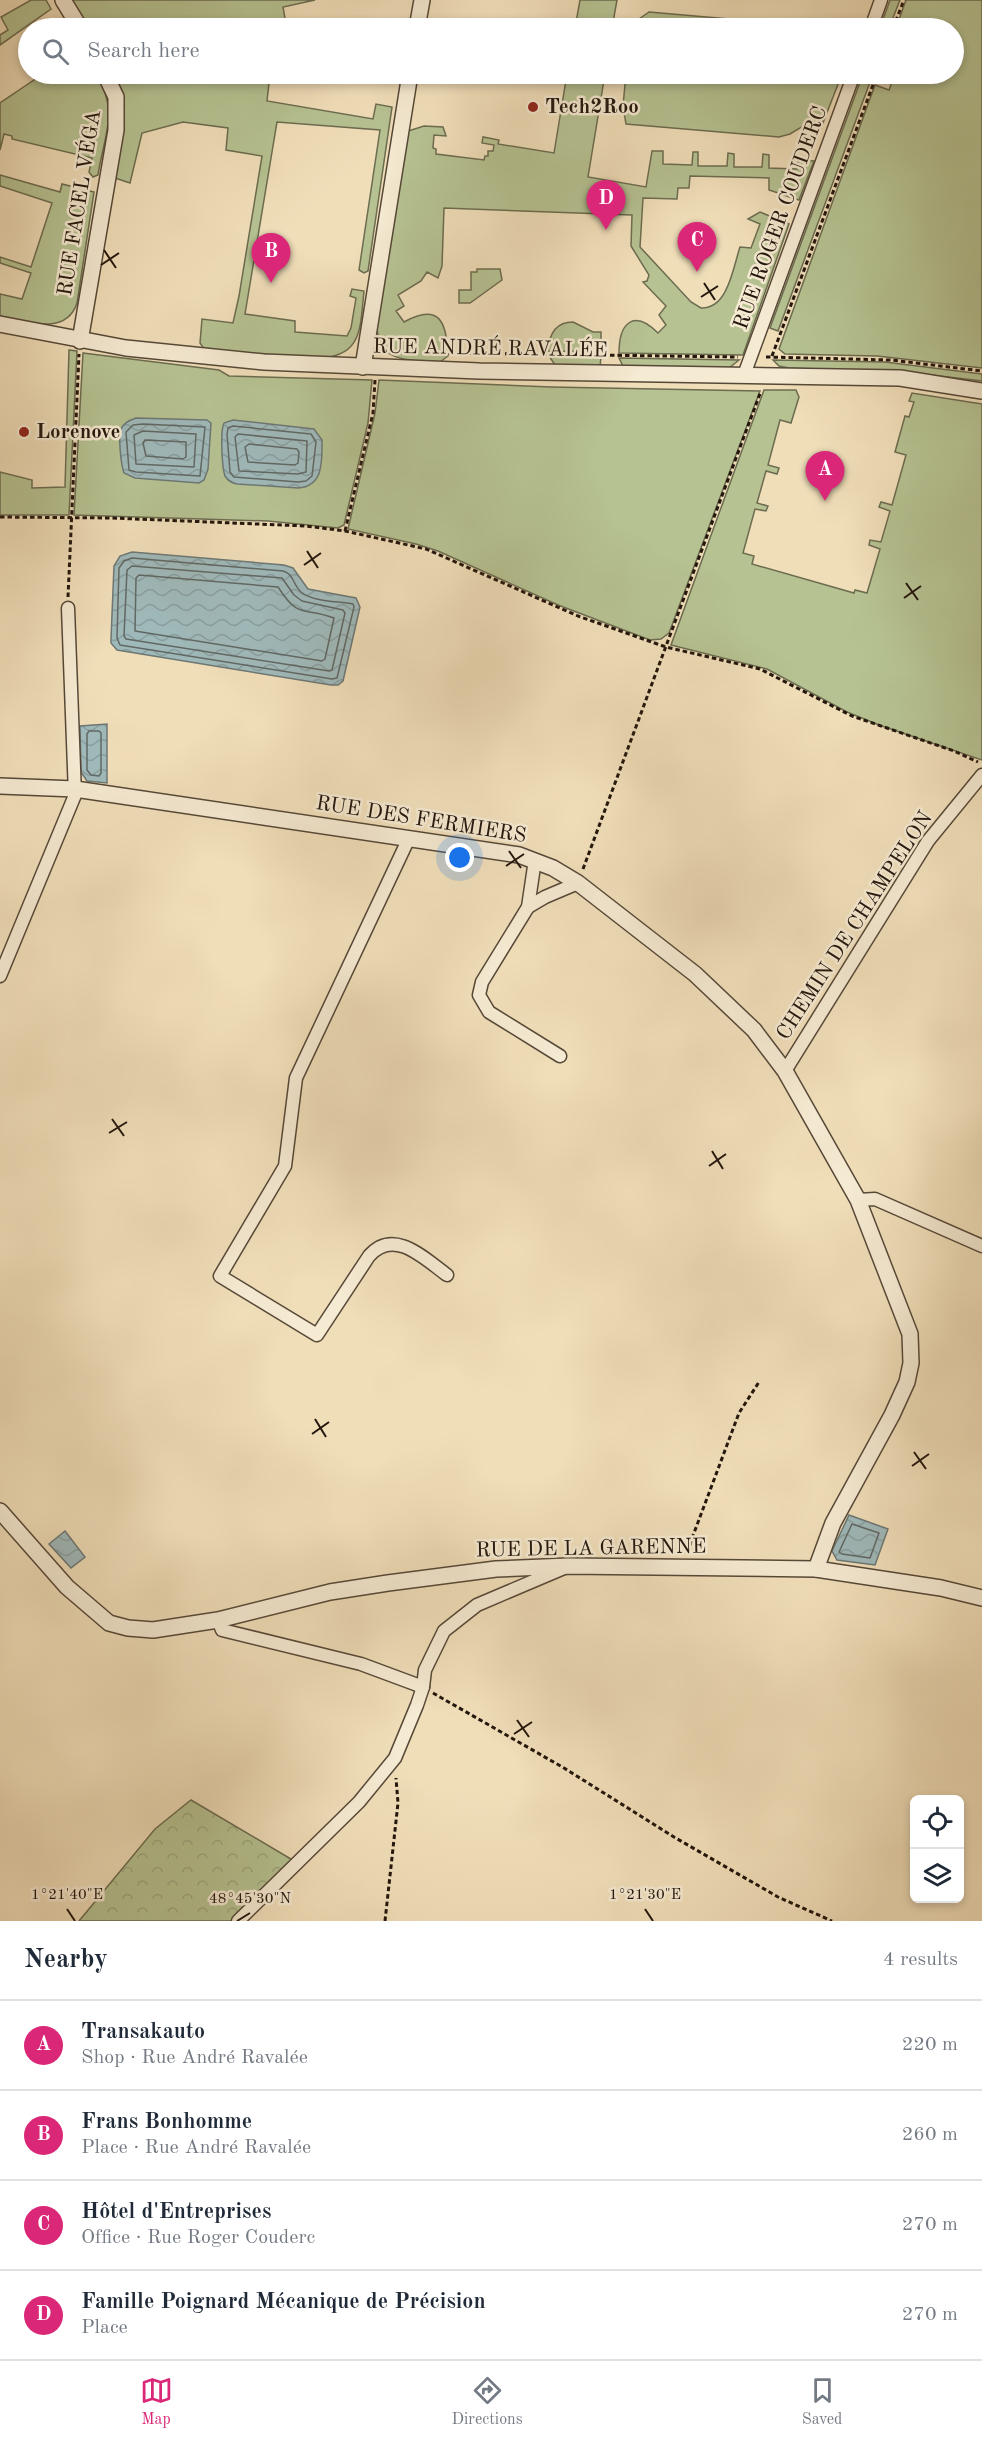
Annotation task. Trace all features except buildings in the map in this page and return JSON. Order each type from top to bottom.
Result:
[{"type":"street","points":[[63,0],[74,18]]},
{"type":"street","points":[[419,18],[422,0]]},
{"type":"street","points":[[875,18],[881,0]]},
{"type":"street","name":"RUE FACEL VÉGA","points":[[80,341],[116,130],[116,98],[110,84]]},
{"type":"street","points":[[370,367],[409,84]]},
{"type":"street","name":"RUE ROGER COUDERC","points":[[744,375],[850,84]]},
{"type":"street","name":"RUE ANDRÉ RAVALÉE","points":[[0,324],[80,341],[197,357],[370,367],[900,378],[982,391]]},
{"type":"street","points":[[0,976],[75,795],[68,608]]},
{"type":"street","name":"CHEMIN DE CHAMPELON","points":[[785,1071],[928,841],[982,775]]},
{"type":"street","name":"RUE DES FERMIERS","points":[[0,786],[75,789],[498,850],[536,860],[578,883],[695,974],[754,1030],[785,1071],[858,1200],[910,1334],[911,1363],[907,1382],[896,1407],[833,1523],[816,1569]]},
{"type":"street","points":[[409,838],[296,1078],[285,1166],[220,1276],[317,1335],[369,1256],[380,1247],[401,1244],[447,1275]]},
{"type":"street","points":[[536,860],[528,907],[482,982],[479,995],[489,1012],[560,1056]]},
{"type":"street","points":[[528,907],[578,883]]},
{"type":"street","points":[[858,1200],[875,1199],[982,1246]]},
{"type":"street","name":"RUE DE LA GARENNE","points":[[0,1511],[67,1587],[109,1623],[128,1628],[153,1630],[218,1620],[330,1592],[388,1583],[496,1569],[568,1566],[816,1569],[941,1588],[982,1598]]},
{"type":"street","points":[[238,1921],[359,1802],[395,1758],[423,1687],[425,1670],[444,1631],[477,1605],[568,1566]]},
{"type":"street","points":[[218,1620],[222,1630],[361,1664],[423,1687]]},
{"type":"path","points":[[897,18],[903,0]]},
{"type":"path","points":[[772,357],[873,84]]},
{"type":"path","points":[[68,608],[80,341]]},
{"type":"path","points":[[434,353],[891,360],[982,371]]},
{"type":"path","points":[[345,531],[372,412],[370,367]]},
{"type":"path","points":[[578,883],[767,376]]},
{"type":"path","points":[[0,517],[272,523],[345,531],[426,549],[578,616],[666,648],[760,669],[852,716],[954,751],[982,764]]},
{"type":"path","points":[[687,1567],[691,1541],[739,1413],[759,1382]]},
{"type":"path","points":[[423,1687],[564,1768],[778,1897],[832,1921]]},
{"type":"path","points":[[385,1921],[398,1803],[395,1758]]},
{"type":"green space","points":[[31,0],[46,0],[51,9],[38,18],[18,18],[18,32],[0,45],[0,35],[8,30],[1,17]]},
{"type":"green space","points":[[72,0],[315,0],[283,7],[285,18],[82,18]]},
{"type":"green space","points":[[580,0],[617,0],[614,18],[577,18]]},
{"type":"green space","points":[[890,0],[900,0],[893,18],[884,18]]},
{"type":"green space","points":[[906,0],[982,0],[982,368],[877,356],[785,354],[779,349],[875,85],[889,90],[891,84],[964,84],[964,18],[900,18]]},
{"type":"green space","points":[[649,12],[718,18],[640,18]]},
{"type":"green space","points":[[28,84],[102,84],[109,113],[98,175],[93,177],[89,172],[92,158],[12,139],[12,136],[4,134],[0,150],[0,103]]},
{"type":"green space","points":[[118,84],[269,84],[267,101],[373,119],[376,104],[392,107],[368,271],[364,273],[359,270],[380,130],[277,122],[245,314],[295,321],[295,332],[347,336],[351,328],[356,298],[350,296],[352,289],[364,291],[359,328],[351,347],[331,357],[316,358],[205,350],[200,343],[202,319],[233,323],[262,156],[226,150],[228,128],[183,122],[142,133],[130,183],[115,178],[124,126]]},
{"type":"green space","points":[[565,84],[603,84],[588,177],[646,187],[652,151],[663,151],[663,164],[692,165],[693,152],[698,152],[698,166],[727,166],[728,153],[734,154],[734,167],[762,167],[763,154],[769,155],[769,168],[797,169],[798,160],[814,161],[799,200],[769,190],[769,178],[690,176],[689,188],[678,188],[677,199],[643,198],[640,247],[691,302],[701,308],[710,307],[718,302],[732,276],[740,247],[751,248],[760,224],[748,219],[760,212],[789,224],[743,355],[619,353],[622,334],[629,323],[641,322],[649,325],[658,333],[666,325],[659,315],[666,306],[643,282],[647,281],[649,275],[631,246],[632,215],[444,208],[442,266],[438,278],[427,272],[421,281],[398,295],[404,306],[396,311],[404,322],[426,314],[439,319],[446,334],[448,356],[440,362],[407,360],[389,353],[382,346],[377,323],[408,131],[424,126],[443,127],[446,136],[434,135],[433,148],[436,149],[436,154],[484,160],[485,156],[488,156],[488,151],[493,151],[494,145],[482,143],[483,137],[499,140],[498,144],[554,153]]},
{"type":"green space","points":[[625,84],[838,84],[818,134],[823,120],[820,119],[817,127],[808,123],[790,134],[779,137],[626,124],[623,106]]},
{"type":"green space","points":[[859,84],[869,84],[778,331],[770,328]]},
{"type":"green space","points":[[0,175],[60,192],[62,184],[94,192],[77,303],[72,314],[64,320],[44,324],[0,316],[0,294],[22,299],[31,273],[0,263],[0,257],[31,267],[52,203],[0,186]]},
{"type":"green space","points":[[477,269],[500,269],[502,280],[470,303],[459,303],[459,290],[471,290],[471,272],[477,272]]},
{"type":"green space","points":[[573,322],[593,332],[601,332],[601,352],[548,351],[554,330],[562,324]]},
{"type":"green space","points":[[69,350],[77,351],[69,515],[0,515],[0,472],[32,480],[32,488],[65,487]]},
{"type":"green space","points":[[83,353],[219,370],[229,376],[372,380],[368,423],[344,525],[338,528],[268,521],[74,515]]},
{"type":"green space","points":[[549,356],[601,357],[600,367],[555,365]]},
{"type":"green space","points":[[619,358],[739,360],[729,368],[623,366]]},
{"type":"green space","points":[[773,360],[885,362],[982,374],[982,381],[914,373],[789,368],[779,366]]},
{"type":"green space","points":[[379,380],[551,387],[760,391],[669,633],[661,639],[650,640],[558,605],[438,551],[348,529],[375,413]]},
{"type":"green space","points":[[764,390],[796,390],[799,397],[791,423],[780,420],[768,465],[779,468],[777,474],[766,471],[757,503],[768,506],[766,511],[755,509],[743,553],[754,556],[752,564],[854,593],[855,590],[867,593],[880,549],[869,545],[870,540],[881,542],[890,511],[879,507],[881,502],[892,505],[906,455],[895,452],[905,416],[909,417],[914,402],[909,401],[912,393],[982,404],[982,760],[847,712],[767,669],[671,645]]},
{"type":"green space","points":[[191,1800],[301,1865],[242,1921],[79,1921],[155,1829]]},
{"type":"water","points":[[136,418],[207,420],[211,423],[208,469],[204,480],[199,483],[135,478],[124,473],[120,433],[125,423]]},
{"type":"water","points":[[233,420],[314,429],[322,440],[320,471],[313,483],[298,488],[230,482],[224,472],[222,434],[224,423]]},
{"type":"water","points":[[132,552],[284,565],[293,568],[308,589],[356,598],[360,607],[343,681],[338,685],[331,685],[117,650],[111,643],[114,566],[120,556]]},
{"type":"water","points":[[107,724],[107,783],[87,781],[81,772],[80,726]]},
{"type":"water","points":[[849,1515],[888,1529],[875,1565],[837,1560],[832,1551]]},
{"type":"water","points":[[65,1531],[85,1557],[71,1568],[49,1544]]},
{"type":"place","name":"Tech2Roo","points":[[533,107]]},
{"type":"place","name":"Famille Poignard Mécanique de Précision","points":[[606,230]]},
{"type":"place","name":"Hôtel d'Entreprises","points":[[697,272]]},
{"type":"place","name":"Frans Bonhomme","points":[[271,283]]},
{"type":"place","name":"Lorenove","points":[[24,432]]},
{"type":"place","name":"Transakauto","points":[[825,501]]}]
